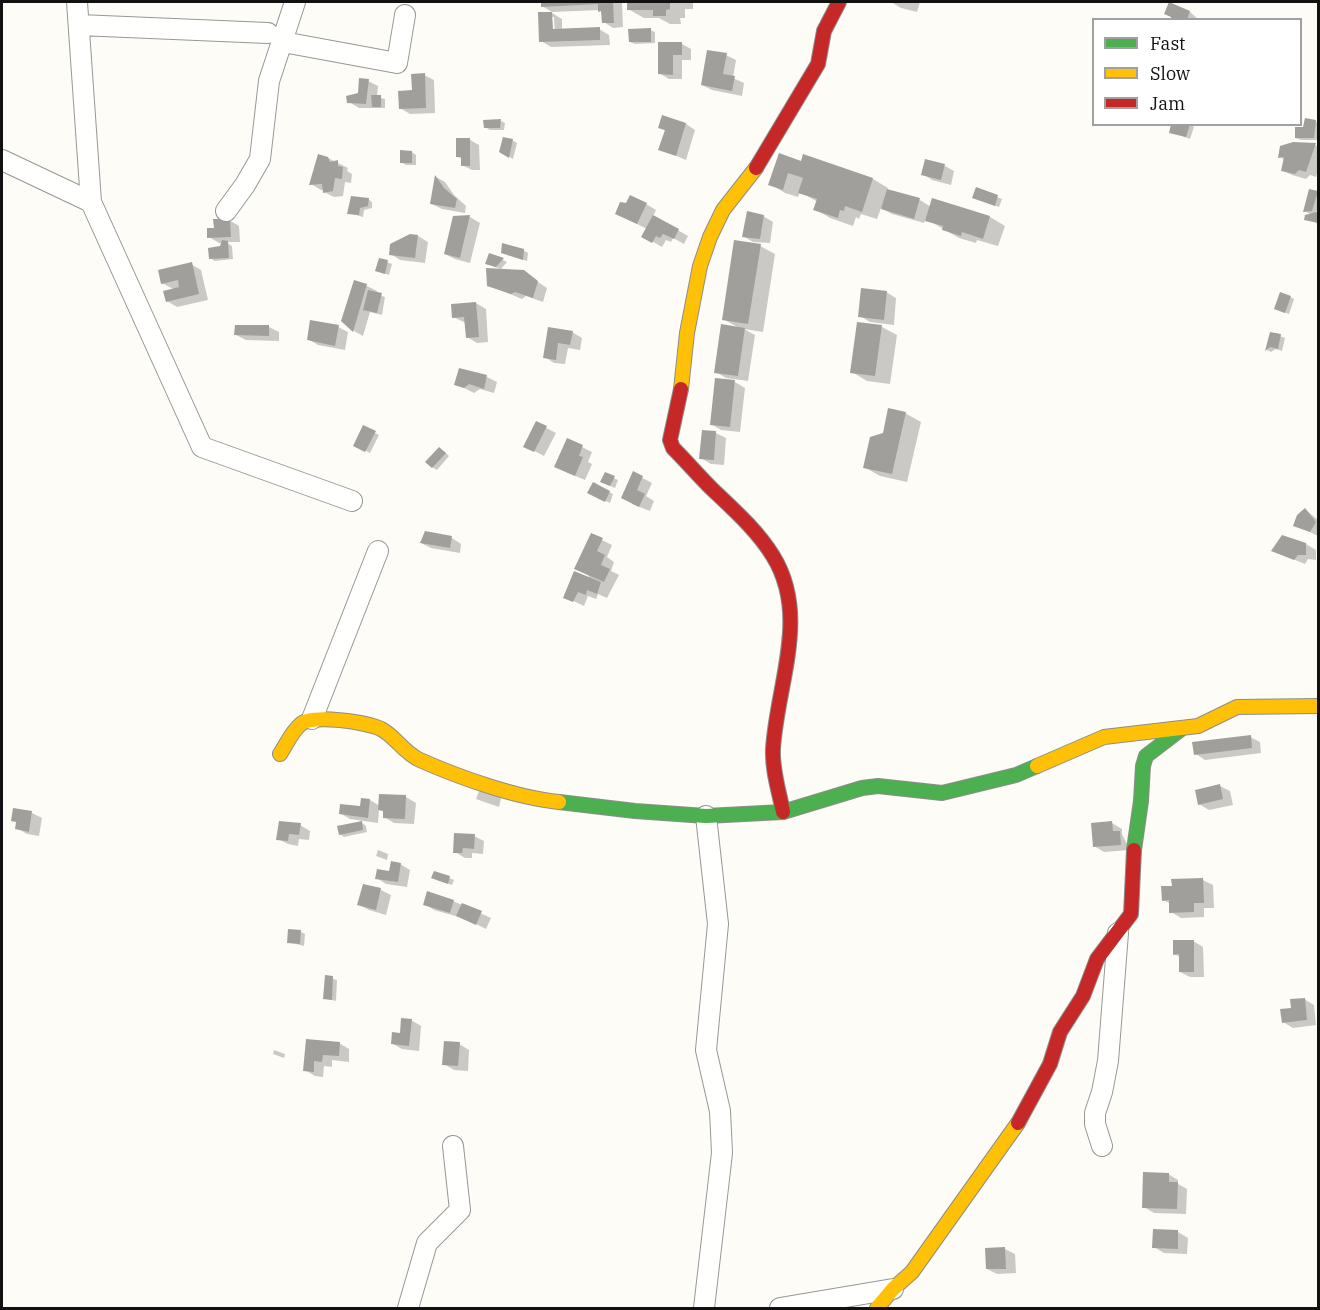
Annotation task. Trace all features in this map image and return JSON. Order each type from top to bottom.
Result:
[{"type":"street","points":[[77,2],[91,202],[202,447],[352,501]]},
{"type":"street","points":[[226,211],[260,159],[275,38],[295,2]]},
{"type":"street","points":[[783,812],[773,748],[790,636],[790,603],[786,584],[781,571],[756,534],[673,448],[670,440],[683,380],[687,333],[700,266],[710,237],[723,210],[761,162],[818,64],[826,27],[839,2]]},
{"type":"street","points":[[80,25],[275,38],[397,63],[405,15]]},
{"type":"street","points":[[2,160],[91,202]]},
{"type":"street","points":[[312,719],[378,551]]},
{"type":"street","points":[[280,754],[301,723],[312,719],[375,726],[412,757],[442,770],[522,795],[568,803],[706,816],[783,812],[870,787],[942,793],[1016,774],[1104,737],[1180,730],[1198,726],[1237,707],[1318,706]]},
{"type":"street","points":[[877,1308],[912,1272],[1009,1138],[1050,1064],[1060,1032],[1083,996],[1097,959],[1125,923],[1132,907],[1134,844],[1143,766],[1146,756],[1153,749],[1180,730]]},
{"type":"street","points":[[704,1308],[722,1153],[720,1111],[706,1050],[718,924],[706,816]]},
{"type":"street","points":[[1102,1146],[1095,1124],[1095,1113],[1108,1061],[1118,933]]},
{"type":"street","points":[[408,1308],[427,1244],[460,1210],[453,1146]]},
{"type":"street","points":[[780,1308],[893,1289]]},
{"type":"building","points":[[541,2],[613,2],[614,23],[602,23],[598,4],[541,7]]},
{"type":"building","points":[[627,2],[670,2],[670,9],[666,10],[666,16],[653,16],[653,10],[627,10]]},
{"type":"building","points":[[1169,2],[1190,11],[1188,18],[1171,18],[1164,14]]},
{"type":"building","points":[[538,12],[552,12],[553,29],[600,27],[600,40],[539,42]]},
{"type":"building","points":[[651,28],[651,42],[629,42],[628,29]]},
{"type":"building","points":[[658,42],[682,42],[682,55],[673,55],[673,75],[658,74]]},
{"type":"building","points":[[707,50],[727,53],[723,74],[735,76],[732,91],[701,85]]},
{"type":"building","points":[[425,73],[426,108],[399,109],[398,91],[412,90],[411,74]]},
{"type":"building","points":[[359,78],[369,79],[366,104],[347,103],[346,96],[358,93]]},
{"type":"building","points":[[371,95],[381,95],[381,107],[372,107]]},
{"type":"building","points":[[662,115],[686,123],[676,156],[658,150],[665,130],[658,128]]},
{"type":"building","points":[[1305,118],[1316,120],[1314,138],[1295,138],[1295,127],[1303,127]]},
{"type":"building","points":[[501,119],[500,128],[484,128],[483,120]]},
{"type":"building","points":[[1171,126],[1189,126],[1186,137],[1169,133]]},
{"type":"building","points":[[503,137],[513,139],[509,158],[499,152]]},
{"type":"building","points":[[456,138],[470,138],[470,166],[461,166],[461,157],[456,157]]},
{"type":"building","points":[[1293,142],[1316,143],[1306,172],[1299,170],[1295,174],[1281,171],[1284,157],[1278,158],[1280,146]]},
{"type":"building","points":[[400,150],[412,151],[412,163],[400,163]]},
{"type":"building","points":[[779,153],[801,161],[803,154],[873,178],[862,212],[845,206],[844,211],[840,210],[838,218],[813,210],[817,199],[798,193],[803,178],[788,173],[783,190],[768,185]]},
{"type":"building","points":[[318,154],[328,157],[330,162],[338,160],[338,166],[343,167],[342,179],[335,178],[333,191],[323,193],[322,184],[309,185]]},
{"type":"building","points":[[925,159],[945,164],[941,180],[921,175]]},
{"type":"building","points":[[435,175],[444,188],[457,199],[455,208],[430,204]]},
{"type":"building","points":[[976,187],[998,195],[995,206],[972,198]]},
{"type":"building","points":[[887,189],[920,198],[914,219],[881,209]]},
{"type":"building","points":[[1309,189],[1318,191],[1312,211],[1303,212]]},
{"type":"building","points":[[630,195],[647,203],[637,224],[615,214],[620,202],[626,203]]},
{"type":"building","points":[[351,196],[369,198],[368,206],[360,208],[359,215],[347,214]]},
{"type":"building","points":[[932,198],[990,216],[983,239],[962,232],[961,236],[942,230],[943,226],[925,221]]},
{"type":"building","points":[[747,211],[764,215],[760,239],[742,237]]},
{"type":"building","points":[[1316,212],[1318,223],[1304,220],[1305,215]]},
{"type":"building","points":[[470,215],[460,258],[444,254],[453,216]]},
{"type":"building","points":[[653,215],[679,229],[674,239],[663,234],[660,238],[656,236],[652,243],[641,237]]},
{"type":"building","points":[[213,219],[230,219],[231,237],[207,238],[207,228],[214,228]]},
{"type":"building","points":[[410,234],[418,235],[415,258],[389,255],[390,244]]},
{"type":"building","points":[[222,240],[228,241],[229,258],[209,259],[208,248],[220,246]]},
{"type":"building","points":[[734,240],[761,244],[748,324],[722,320]]},
{"type":"building","points":[[502,243],[524,249],[523,260],[501,253]]},
{"type":"building","points":[[489,253],[504,258],[496,267],[485,264]]},
{"type":"building","points":[[379,258],[388,260],[385,274],[375,271]]},
{"type":"building","points":[[192,262],[199,294],[166,302],[163,291],[179,287],[178,280],[161,284],[158,270]]},
{"type":"building","points":[[486,268],[524,270],[538,281],[533,298],[487,286]]},
{"type":"building","points":[[354,280],[367,284],[353,332],[341,321]]},
{"type":"building","points":[[861,288],[887,291],[884,320],[858,317]]},
{"type":"building","points":[[368,290],[382,293],[377,313],[363,310]]},
{"type":"building","points":[[1280,292],[1291,296],[1285,313],[1274,309]]},
{"type":"building","points":[[476,302],[479,337],[466,338],[464,317],[452,318],[451,304]]},
{"type":"building","points":[[310,320],[339,325],[335,346],[307,340]]},
{"type":"building","points":[[857,322],[882,325],[875,376],[850,373]]},
{"type":"building","points":[[721,324],[745,328],[738,376],[714,373]]},
{"type":"building","points":[[235,325],[269,325],[269,336],[234,335]]},
{"type":"building","points":[[548,327],[573,331],[570,345],[558,343],[556,360],[543,358]]},
{"type":"building","points":[[1270,332],[1281,334],[1278,349],[1270,347],[1265,351]]},
{"type":"building","points":[[459,368],[487,375],[484,389],[469,384],[464,388],[454,385]]},
{"type":"building","points":[[715,378],[735,380],[730,427],[710,425]]},
{"type":"building","points":[[888,408],[906,412],[892,474],[863,468],[870,437],[883,433]]},
{"type":"building","points":[[536,421],[547,426],[534,452],[523,447]]},
{"type":"building","points":[[363,425],[376,431],[365,452],[353,446]]},
{"type":"building","points":[[702,430],[716,431],[714,460],[699,459]]},
{"type":"building","points":[[567,438],[583,445],[579,456],[583,457],[575,476],[554,467]]},
{"type":"building","points":[[439,447],[446,453],[432,468],[425,462]]},
{"type":"building","points":[[633,471],[643,476],[637,490],[645,494],[639,507],[621,498]]},
{"type":"building","points":[[605,472],[615,476],[610,486],[600,482]]},
{"type":"building","points":[[593,482],[610,491],[605,502],[587,493]]},
{"type":"building","points":[[1305,508],[1316,522],[1310,532],[1293,526],[1297,515]]},
{"type":"building","points":[[425,531],[452,536],[450,548],[420,543]]},
{"type":"building","points":[[591,533],[603,538],[597,551],[605,555],[601,565],[610,569],[604,582],[574,569]]},
{"type":"building","points":[[1282,535],[1306,543],[1306,555],[1298,555],[1294,560],[1271,551]]},
{"type":"building","points":[[574,571],[601,582],[597,594],[587,590],[586,595],[578,592],[573,602],[563,598]]},
{"type":"building","points":[[1251,735],[1252,748],[1194,755],[1192,742]]},
{"type":"building","points":[[1220,784],[1223,799],[1198,805],[1195,790]]},
{"type":"building","points":[[379,794],[406,795],[405,819],[383,818],[383,811],[378,810]]},
{"type":"building","points":[[361,798],[370,799],[368,818],[339,814],[340,804],[360,806]]},
{"type":"building","points":[[13,808],[32,811],[29,832],[15,829],[16,822],[11,821]]},
{"type":"building","points":[[279,821],[301,823],[299,835],[289,834],[288,841],[276,840]]},
{"type":"building","points":[[362,821],[363,830],[339,835],[337,826]]},
{"type":"building","points":[[1112,821],[1113,831],[1120,831],[1121,845],[1093,847],[1091,823]]},
{"type":"building","points":[[454,833],[475,834],[474,849],[463,848],[462,853],[453,853]]},
{"type":"building","points":[[391,861],[401,863],[398,882],[375,879],[377,869],[389,871]]},
{"type":"building","points":[[434,871],[450,876],[448,884],[431,878]]},
{"type":"building","points":[[1203,878],[1204,903],[1194,903],[1194,912],[1169,913],[1169,900],[1162,901],[1161,886],[1172,886],[1171,879]]},
{"type":"building","points":[[363,884],[381,888],[376,910],[357,905]]},
{"type":"building","points":[[427,891],[454,900],[450,913],[423,905]]},
{"type":"building","points":[[462,903],[482,911],[476,925],[456,916]]},
{"type":"building","points":[[288,929],[301,930],[300,944],[287,943]]},
{"type":"building","points":[[1173,940],[1194,940],[1194,972],[1179,972],[1179,954],[1173,955]]},
{"type":"building","points":[[325,975],[333,976],[332,1000],[323,999]]},
{"type":"building","points":[[1305,998],[1307,1020],[1282,1023],[1280,1009],[1291,1008],[1290,999]]},
{"type":"building","points":[[401,1018],[412,1019],[409,1046],[391,1044],[392,1032],[400,1033]]},
{"type":"building","points":[[306,1039],[340,1042],[339,1056],[323,1055],[322,1062],[314,1061],[314,1072],[303,1071]]},
{"type":"building","points":[[444,1041],[460,1042],[458,1066],[442,1065]]},
{"type":"building","points":[[1143,1172],[1169,1173],[1169,1182],[1178,1182],[1177,1209],[1142,1208]]},
{"type":"building","points":[[1153,1229],[1178,1230],[1178,1249],[1152,1248]]},
{"type":"building","points":[[1005,1247],[1006,1269],[986,1269],[985,1248]]},
{"type":"traffic: fast","points":[[1134,850],[1146,756],[1180,730]]},
{"type":"traffic: fast","points":[[559,802],[706,816],[783,812],[862,788],[878,786],[942,793],[1016,775],[1037,766]]},
{"type":"traffic: slow","points":[[681,389],[687,333],[700,266],[723,210],[756,168]]},
{"type":"traffic: slow","points":[[1037,766],[1104,737],[1198,726],[1237,707],[1318,706]]},
{"type":"traffic: slow","points":[[280,754],[295,730],[307,721],[327,719],[353,722],[381,729],[414,757],[452,773],[488,786],[559,802]]},
{"type":"traffic: slow","points":[[877,1308],[912,1272],[1018,1123]]},
{"type":"traffic: jam","points":[[756,168],[818,64],[824,31],[839,2]]},
{"type":"traffic: jam","points":[[681,389],[670,440],[673,448],[760,537],[773,556],[784,579],[789,602],[790,626],[773,749],[783,812]]},
{"type":"traffic: jam","points":[[1018,1123],[1050,1064],[1060,1032],[1083,996],[1097,959],[1131,914],[1134,850]]}]
